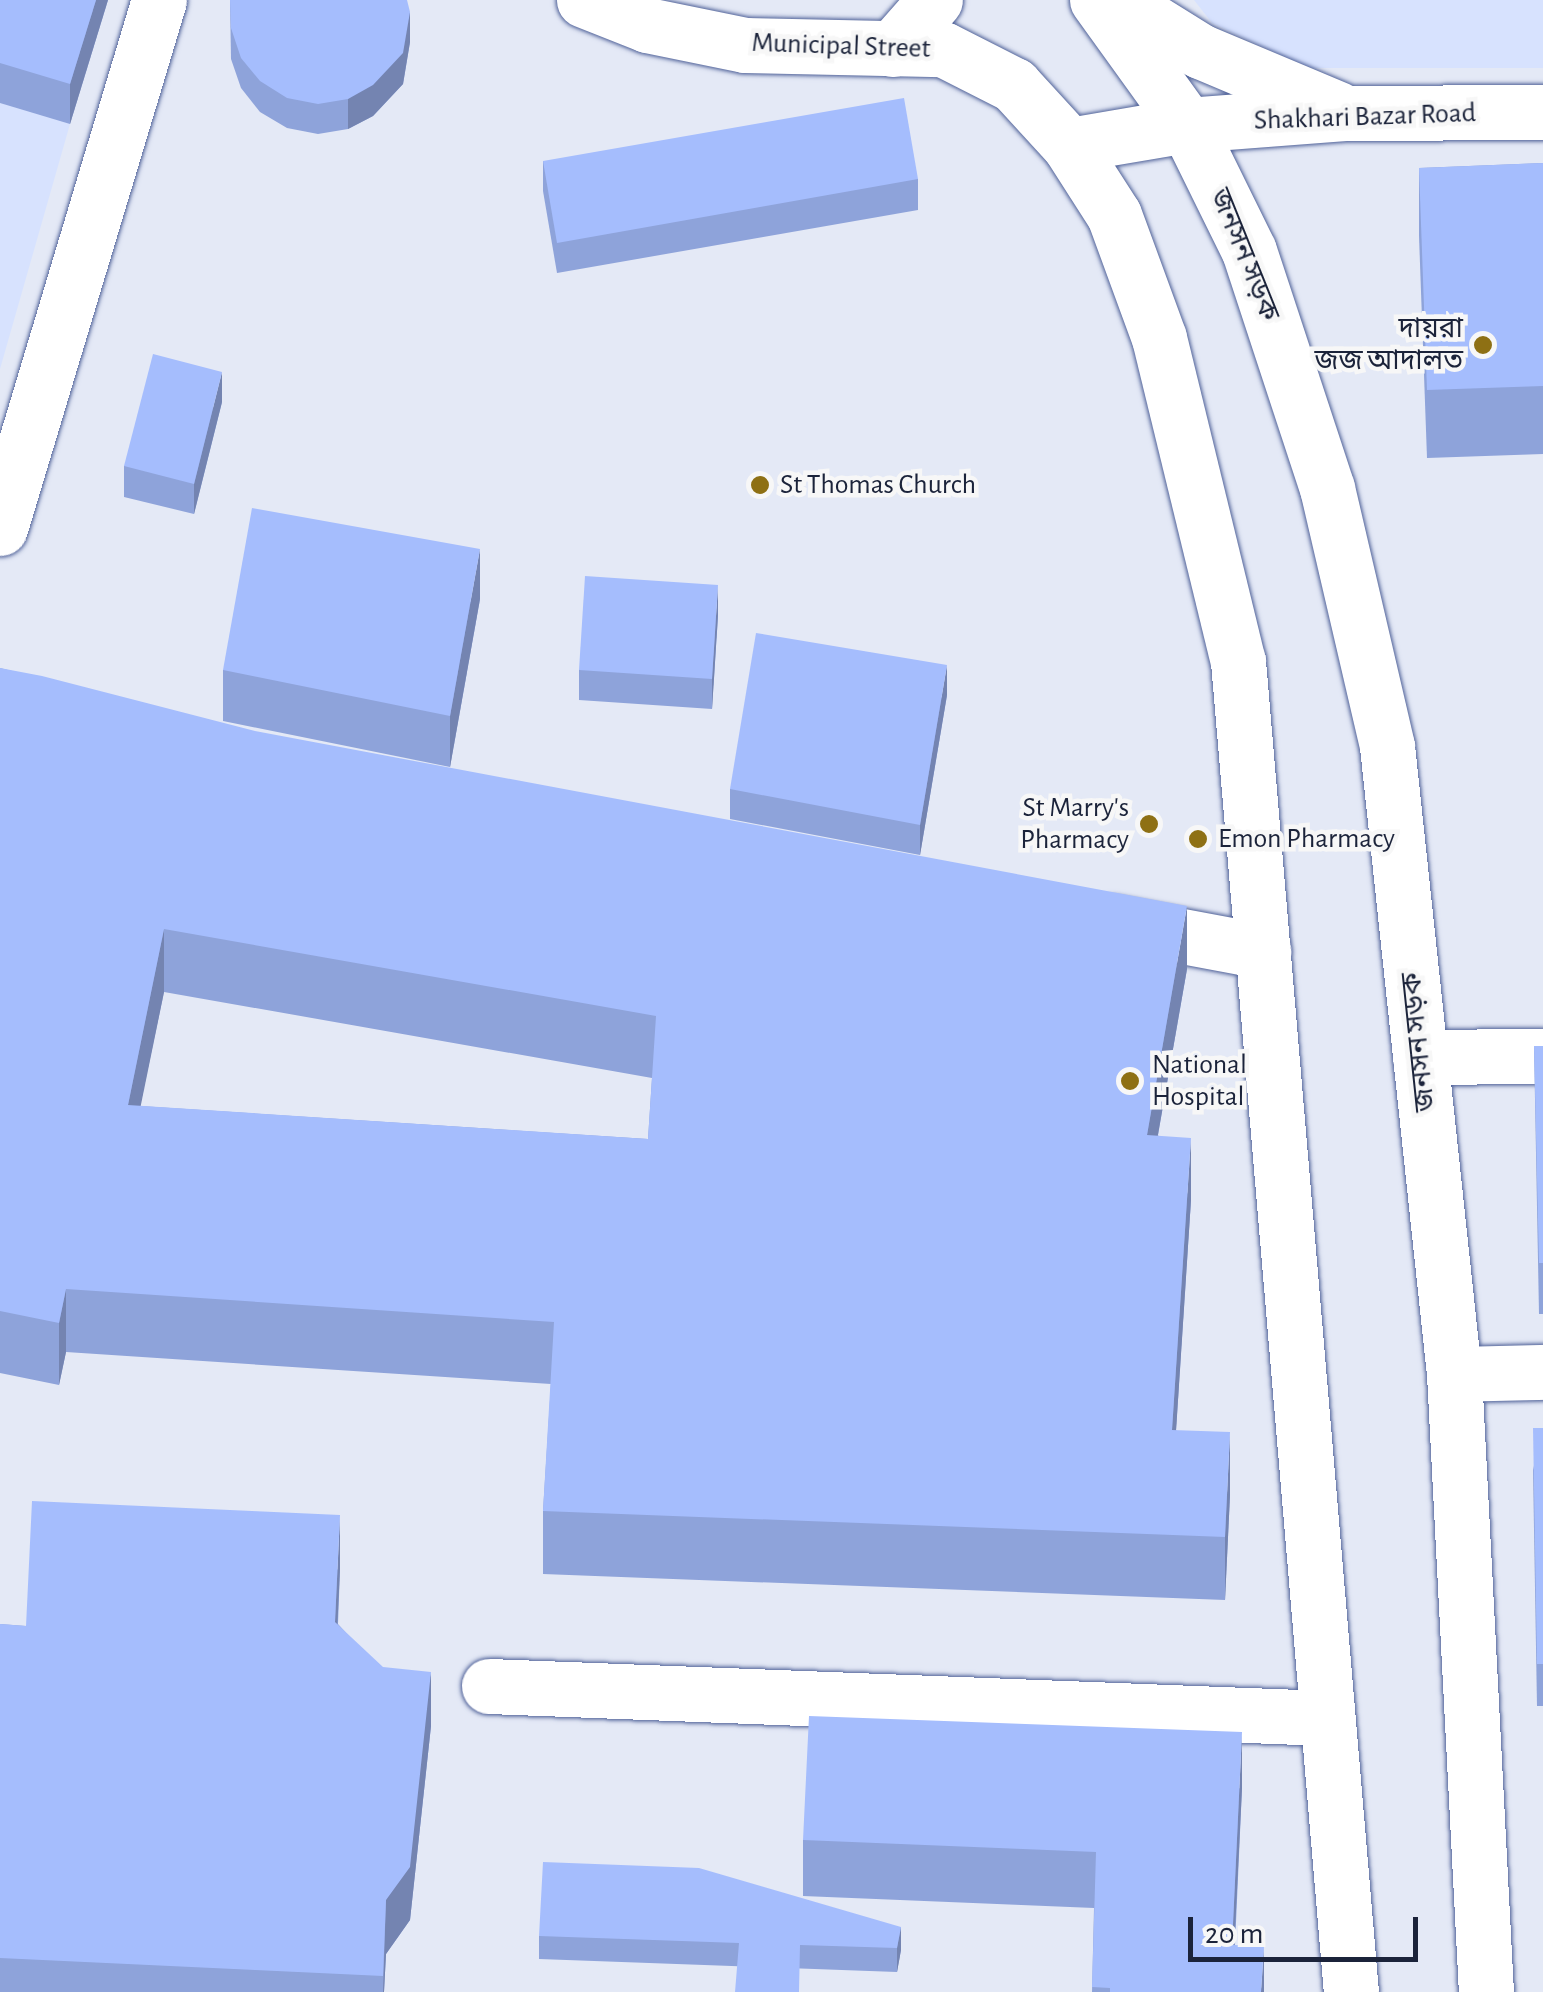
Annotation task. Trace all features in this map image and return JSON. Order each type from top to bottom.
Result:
[{"type":"main road","points":[[0,528],[158,0]]},
{"type":"main road","name":"Municipal Street","points":[[584,0],[646,25],[745,45],[942,49],[1014,85],[1069,145]]},
{"type":"main road","points":[[892,49],[935,0]]},
{"type":"main road","name":"জনসন সড়ক","points":[[1098,0],[1186,125],[1249,252],[1327,488],[1387,746],[1454,1374],[1486,1992]]},
{"type":"main road","points":[[1118,0],[1200,50],[1348,113]]},
{"type":"main road","name":"Shakhari Bazar Road","points":[[1069,145],[1186,125],[1348,113],[1543,112]]},
{"type":"main road","points":[[1069,145],[1114,215],[1159,338],[1202,496],[1238,661],[1351,1992]]},
{"type":"main road","points":[[1066,914],[1263,951]]},
{"type":"main road","points":[[1420,1057],[1543,1056]]},
{"type":"main road","points":[[1454,1374],[1543,1372]]},
{"type":"main road","points":[[489,1686],[1326,1718]]},
{"type":"shaded area","points":[[0,0],[70,124],[0,369]]},
{"type":"shaded area","points":[[1194,0],[1543,0],[1543,68],[1309,68],[1212,23]]},
{"type":"building","points":[[0,0],[96,0],[70,84],[0,63]]},
{"type":"building","points":[[230,0],[407,0],[410,12],[403,53],[373,85],[348,99],[318,104],[287,98],[260,81],[241,58],[231,28]]},
{"type":"building","points":[[904,98],[918,179],[557,243],[543,161]]},
{"type":"building","name":"দায়রা জজ আদালত","points":[[1543,163],[1543,386],[1427,390],[1419,168]]},
{"type":"building","points":[[153,354],[222,372],[194,484],[124,466]]},
{"type":"building","points":[[252,508],[480,549],[450,716],[223,670]]},
{"type":"building","points":[[585,576],[718,585],[712,679],[579,670]]},
{"type":"building","points":[[756,633],[947,665],[920,825],[730,789]]},
{"type":"building","points":[[0,668],[255,731],[1187,906],[1147,1135],[1191,1138],[1172,1430],[1230,1432],[1225,1537],[543,1511],[554,1322],[66,1289],[59,1323],[0,1311]],"holes":[[[164,929],[656,1016],[648,1139],[128,1105]]]},
{"type":"building","points":[[1534,1046],[1543,1046],[1543,1263],[1539,1263]]},
{"type":"building","points":[[1533,1428],[1543,1428],[1543,1664],[1537,1664]]},
{"type":"building","points":[[32,1501],[340,1515],[335,1622],[383,1667],[431,1672],[410,1867],[386,1900],[383,1976],[0,1958],[0,1624],[26,1626]]},
{"type":"building","points":[[809,1716],[1242,1732],[1232,1945],[1264,1946],[1261,1992],[1110,1992],[1110,1988],[1092,1987],[1096,1852],[803,1840]]},
{"type":"building","points":[[543,1862],[699,1868],[901,1927],[897,1948],[800,1945],[799,1992],[735,1992],[739,1943],[539,1936]]},
{"type":"place","name":"দায়রা জজ আদালত","points":[[1483,345]]},
{"type":"place","name":"St Thomas Church","points":[[760,485]]},
{"type":"place","name":"St Marry's Pharmacy","points":[[1149,824]]},
{"type":"place","name":"Emon Pharmacy","points":[[1198,839]]},
{"type":"place","name":"National Hospital","points":[[1130,1081]]}]
